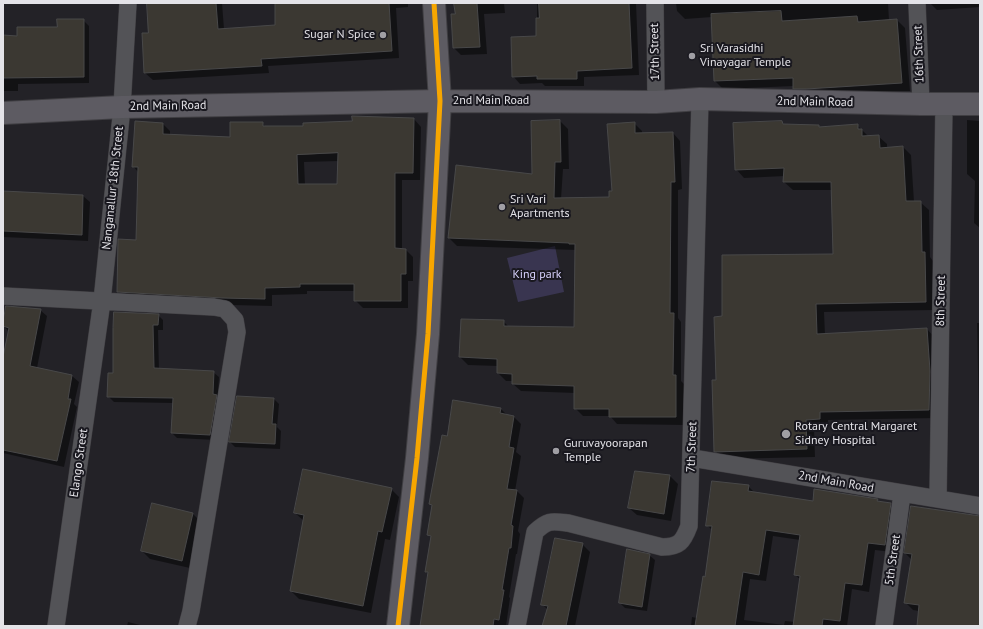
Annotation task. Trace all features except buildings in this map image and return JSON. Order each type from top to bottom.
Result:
[{"type":"street","name":"Nanganallur 18th Street","points":[[102,301],[122,107],[128,3]]},
{"type":"street","points":[[398,626],[417,458],[428,334],[440,101],[434,3]]},
{"type":"street","name":"17th Street","points":[[654,3],[656,102]]},
{"type":"street","name":"16th Street","points":[[917,3],[921,104]]},
{"type":"street","name":"2nd Main Road","points":[[3,112],[122,107],[440,101],[656,102],[700,99],[980,104]]},
{"type":"street","name":"7th Street","points":[[517,626],[535,532],[544,523],[555,521],[568,523],[662,547],[676,546],[685,538],[689,526],[692,458],[700,99]]},
{"type":"street","name":"8th Street","points":[[938,498],[944,104]]},
{"type":"street","points":[[3,296],[214,307],[225,309],[235,320],[237,332],[191,611],[187,626]]},
{"type":"street","name":"Elango Street","points":[[56,626],[102,301]]},
{"type":"street","name":"2nd Main Road","points":[[692,458],[980,506]]},
{"type":"street","name":"5th Street","points":[[884,626],[902,494]]},
{"type":"green space","name":"King park","points":[[555,246],[564,292],[518,302],[507,258]]},
{"type":"transit line","points":[[398,626],[417,458],[428,334],[440,101],[434,3]]},
{"type":"place","name":"Sugar N Spice","points":[[383,35]]},
{"type":"place","name":"Sri Varasidhi Vinayagar Temple","points":[[692,56]]},
{"type":"place","name":"Sri Vari Apartments","points":[[502,207]]},
{"type":"place","name":"Rotary Central Margaret Sidney Hospital","points":[[786,434]]},
{"type":"place","name":"Guruvayoorapan Temple","points":[[556,451]]}]
